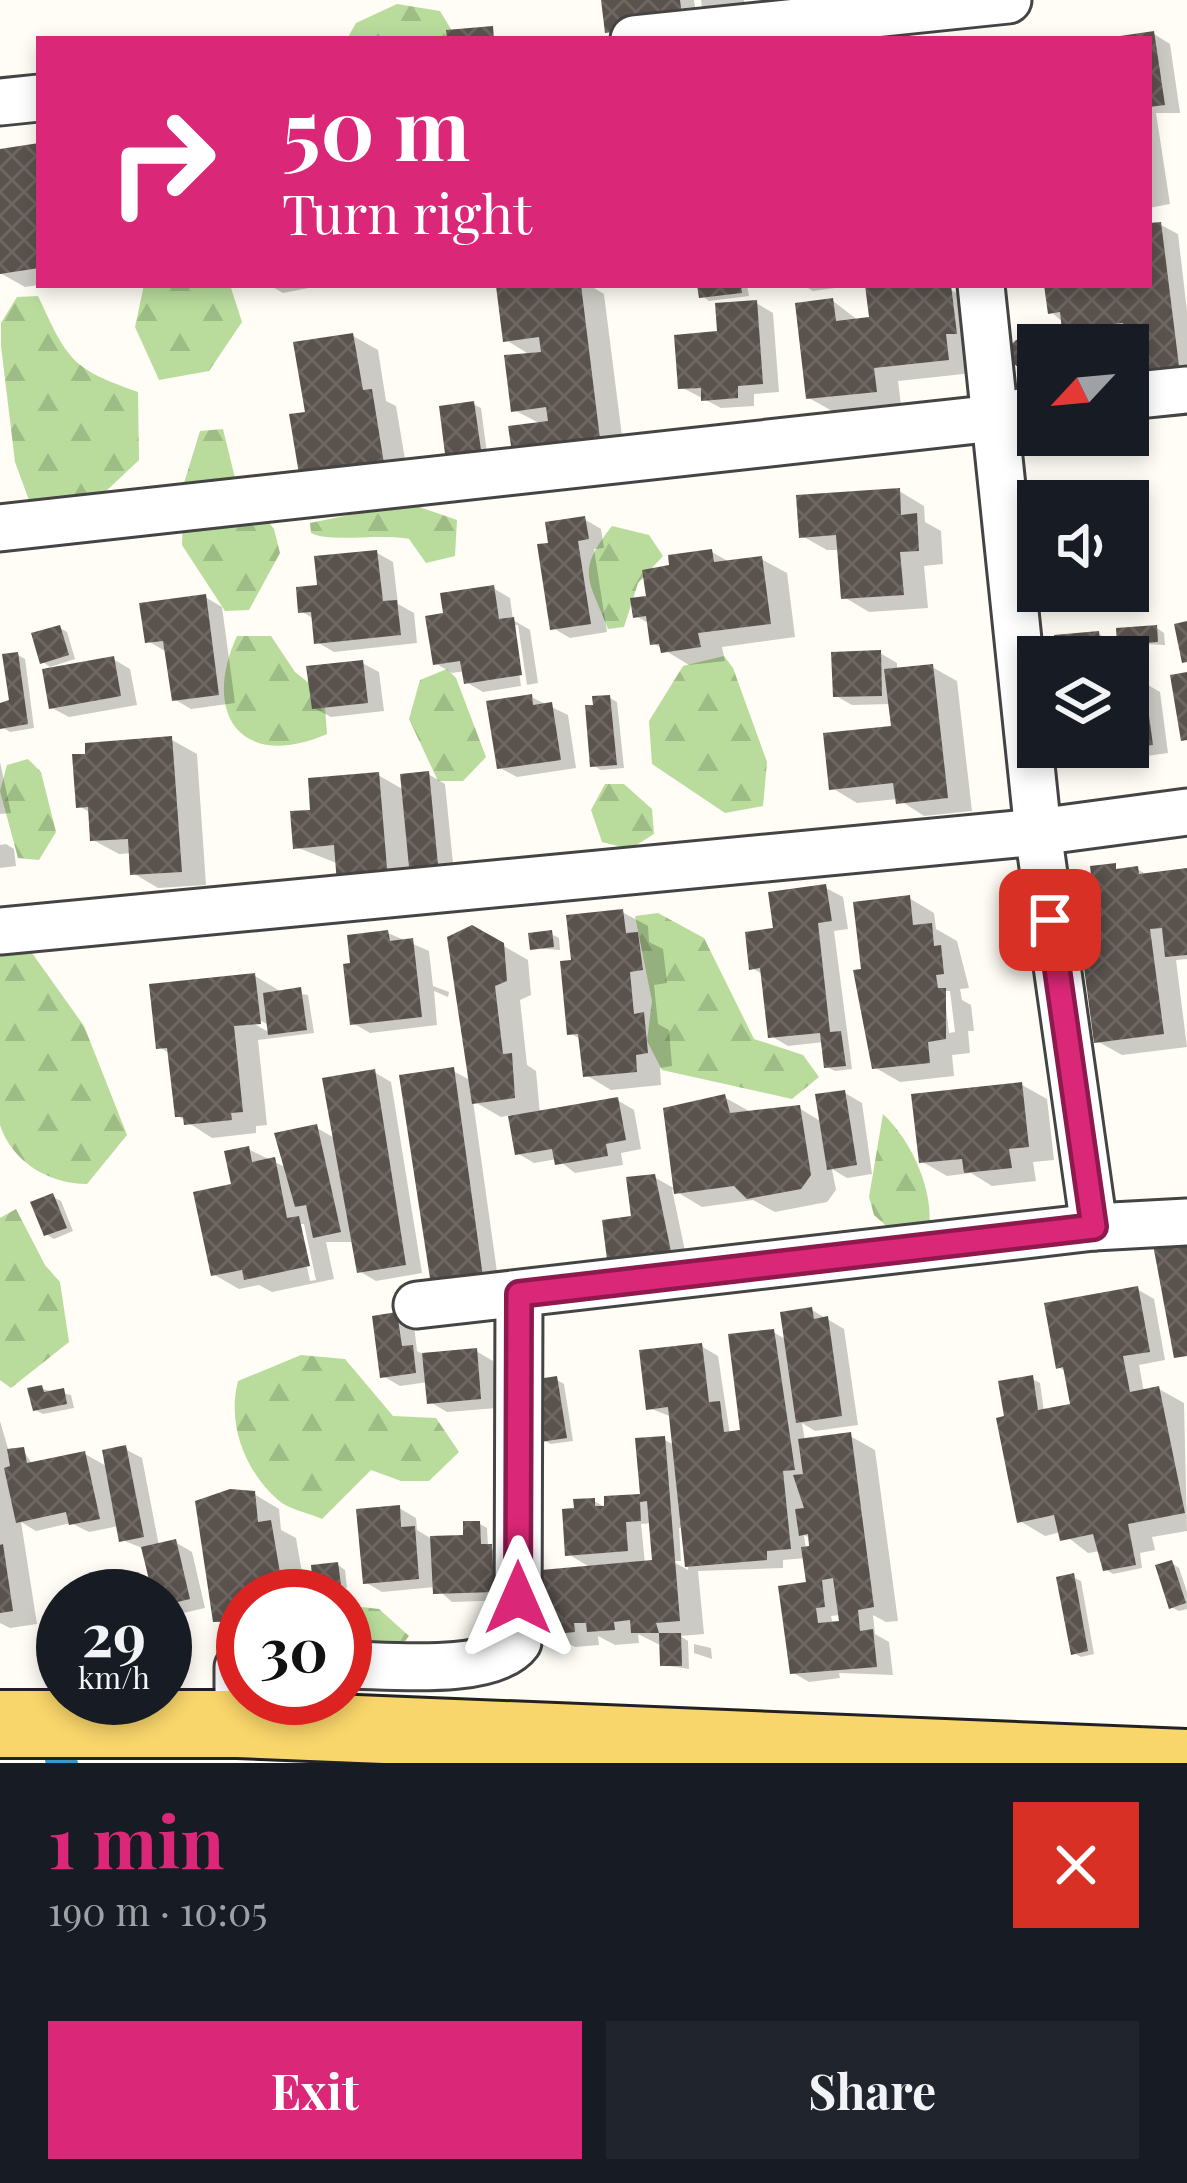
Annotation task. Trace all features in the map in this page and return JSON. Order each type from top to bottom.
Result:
[{"type":"main road","points":[[20,1737],[216,1700]]},
{"type":"main road","points":[[372,1704],[1187,1763]]},
{"type":"street","points":[[674,36],[943,16],[1008,0]]},
{"type":"street","points":[[0,102],[36,98]]},
{"type":"street","points":[[0,528],[201,510],[1017,413],[982,288]]},
{"type":"street","points":[[1149,394],[1187,389]]},
{"type":"street","points":[[1019,456],[1038,832],[1094,1227]]},
{"type":"street","points":[[0,931],[1038,832],[1187,812]]},
{"type":"street","points":[[418,1306],[1094,1227],[1187,1222]]},
{"type":"street","points":[[372,1665],[481,1664],[511,1651],[518,1642],[519,1294]]},
{"type":"green space","points":[[397,4],[440,11],[455,36],[349,36],[356,23]]},
{"type":"green space","points":[[143,288],[231,288],[242,322],[209,371],[159,380],[135,327]]},
{"type":"green space","points":[[38,296],[74,359],[98,376],[138,392],[139,460],[103,494],[30,503],[15,462],[1,323],[17,297]]},
{"type":"green space","points":[[223,429],[235,478],[274,529],[280,553],[249,610],[225,611],[182,545],[184,483],[200,431]]},
{"type":"green space","points":[[408,503],[457,520],[455,556],[426,563],[409,539],[311,533],[310,523]]},
{"type":"green space","points":[[612,526],[649,535],[663,556],[638,583],[624,627],[608,629],[591,586],[589,566]]},
{"type":"green space","points":[[237,636],[271,636],[295,672],[324,695],[327,734],[297,744],[272,745],[252,740],[237,728],[227,711],[224,690]]},
{"type":"green space","points":[[724,656],[733,668],[767,762],[763,806],[725,813],[652,764],[649,721],[683,666]]},
{"type":"green space","points":[[447,669],[456,678],[486,757],[463,781],[438,781],[409,719],[420,680]]},
{"type":"green space","points":[[28,759],[41,772],[56,832],[39,860],[18,858],[0,791],[7,765]]},
{"type":"green space","points":[[605,784],[624,784],[652,809],[654,834],[630,849],[602,842],[591,810]]},
{"type":"green space","points":[[658,913],[704,938],[754,1039],[803,1055],[819,1077],[792,1099],[662,1070],[647,1041],[652,1001],[635,916]]},
{"type":"green space","points":[[32,953],[84,1026],[127,1135],[87,1184],[59,1180],[34,1168],[13,1150],[0,1125],[0,954]]},
{"type":"green space","points":[[883,1114],[912,1152],[928,1199],[929,1230],[903,1241],[874,1215],[869,1197]]},
{"type":"green space","points":[[16,1209],[45,1265],[60,1282],[69,1342],[11,1388],[0,1380],[0,1218]]},
{"type":"green space","points":[[301,1355],[345,1359],[393,1416],[436,1418],[459,1452],[429,1481],[401,1481],[371,1470],[322,1519],[282,1503],[256,1475],[241,1445],[235,1397],[238,1381]]},
{"type":"green space","points":[[372,1608],[409,1636],[372,1681]]},
{"type":"building","points":[[601,0],[680,0],[683,24],[605,33]]},
{"type":"building","points":[[493,26],[494,36],[447,36],[446,30]]},
{"type":"building","points":[[1154,31],[1165,105],[1152,107],[1152,36],[1120,36]]},
{"type":"building","points":[[36,143],[36,268],[0,274],[0,149]]},
{"type":"building","points":[[1161,222],[1181,382],[1149,386],[1149,324],[1061,324],[1060,312],[1048,314],[1044,288],[1152,288],[1152,223]]},
{"type":"building","points":[[496,288],[581,288],[602,455],[514,466],[508,426],[548,421],[546,407],[511,412],[504,355],[541,352],[539,337],[503,342]]},
{"type":"building","points":[[697,288],[741,288],[742,293],[699,298]]},
{"type":"building","points":[[865,288],[951,288],[957,334],[946,334],[949,360],[874,368],[877,392],[806,399],[795,303],[833,298],[836,321],[869,317]]},
{"type":"building","points":[[757,300],[763,384],[738,386],[738,398],[701,401],[701,388],[678,389],[674,335],[717,331],[715,303]]},
{"type":"building","points":[[353,333],[363,390],[372,389],[386,476],[299,474],[289,414],[305,412],[293,342]]},
{"type":"building","points":[[1017,340],[1017,366],[1009,353]]},
{"type":"building","points":[[474,401],[481,450],[445,454],[439,406]]},
{"type":"building","points":[[900,488],[901,515],[917,513],[919,551],[900,552],[904,595],[841,599],[836,535],[799,538],[796,495]]},
{"type":"building","points":[[585,516],[589,539],[578,541],[591,624],[550,630],[537,544],[548,543],[545,522]]},
{"type":"building","points":[[712,549],[714,562],[762,556],[771,624],[698,633],[701,647],[661,653],[659,644],[650,645],[646,616],[633,618],[630,598],[646,596],[642,570],[669,565],[668,555]]},
{"type":"building","points":[[377,550],[383,601],[397,600],[401,635],[314,644],[311,612],[298,613],[296,587],[317,585],[314,556]]},
{"type":"building","points":[[494,585],[499,619],[514,617],[522,675],[464,684],[460,661],[433,665],[425,616],[443,613],[440,593]]},
{"type":"building","points":[[206,594],[219,695],[172,701],[163,641],[145,643],[139,603]]},
{"type":"building","points":[[1187,621],[1187,662],[1182,663],[1174,624]]},
{"type":"building","points":[[60,625],[69,655],[40,664],[31,633]]},
{"type":"building","points":[[1157,625],[1158,642],[1149,643],[1149,636],[1116,636],[1116,628]]},
{"type":"building","points":[[1099,631],[1099,636],[1054,636]]},
{"type":"building","points":[[881,650],[882,696],[833,697],[831,652]]},
{"type":"building","points":[[18,652],[28,724],[0,729],[0,703],[9,700],[2,654]]},
{"type":"building","points":[[114,656],[121,696],[49,709],[42,669]]},
{"type":"building","points":[[363,660],[368,703],[312,709],[306,666]]},
{"type":"building","points":[[933,664],[948,798],[896,804],[893,783],[829,790],[823,733],[891,726],[884,669]]},
{"type":"building","points":[[1187,672],[1187,740],[1181,741],[1170,675]]},
{"type":"building","points":[[532,694],[533,705],[552,702],[561,760],[497,769],[486,701]]},
{"type":"building","points":[[610,695],[617,765],[590,767],[585,705],[593,705],[592,696]]},
{"type":"building","points":[[172,736],[182,872],[130,875],[128,839],[90,841],[88,807],[76,808],[72,754],[85,754],[85,743]]},
{"type":"building","points":[[429,771],[438,865],[409,867],[400,774]]},
{"type":"building","points":[[379,772],[388,880],[337,884],[334,845],[293,849],[290,811],[310,810],[308,778]]},
{"type":"building","points":[[1116,863],[1116,869],[1138,866],[1139,874],[1187,868],[1187,955],[1165,957],[1162,928],[1150,929],[1164,1034],[1094,1043],[1072,877],[1091,875],[1090,866]]},
{"type":"building","points":[[826,884],[832,921],[818,923],[830,1032],[841,1031],[846,1066],[824,1068],[820,1033],[768,1038],[760,968],[749,970],[745,932],[773,928],[768,892]]},
{"type":"building","points":[[910,895],[913,925],[932,923],[934,946],[941,945],[944,974],[936,975],[938,988],[946,988],[946,1039],[928,1042],[930,1063],[872,1069],[853,970],[861,969],[853,902]]},
{"type":"building","points":[[623,909],[626,933],[638,932],[643,970],[630,972],[634,1014],[644,1012],[648,1053],[636,1055],[637,1072],[583,1077],[578,1034],[567,1035],[560,961],[571,960],[566,915]]},
{"type":"building","points":[[472,925],[504,943],[507,981],[495,986],[503,1054],[512,1053],[515,1098],[472,1104],[447,937]]},
{"type":"building","points":[[388,930],[390,941],[413,938],[422,1017],[350,1025],[343,964],[350,963],[347,935]]},
{"type":"building","points":[[552,930],[554,947],[530,950],[528,933]]},
{"type":"building","points":[[255,973],[261,1024],[234,1026],[243,1112],[231,1113],[232,1120],[184,1125],[183,1117],[175,1117],[167,1048],[156,1049],[149,984]]},
{"type":"building","points":[[301,987],[307,1030],[268,1035],[263,993]]},
{"type":"building","points":[[454,1067],[483,1277],[431,1285],[399,1075]]},
{"type":"building","points":[[375,1069],[406,1265],[357,1273],[322,1078]]},
{"type":"building","points":[[1022,1082],[1029,1147],[1009,1149],[1012,1168],[964,1173],[962,1159],[919,1163],[911,1094]]},
{"type":"building","points":[[845,1090],[857,1165],[827,1170],[815,1094]]},
{"type":"building","points":[[725,1094],[730,1113],[800,1105],[811,1175],[801,1189],[747,1199],[734,1186],[674,1194],[663,1108]]},
{"type":"building","points":[[618,1097],[626,1140],[606,1144],[608,1156],[555,1165],[552,1149],[515,1155],[508,1116]]},
{"type":"building","points":[[317,1124],[341,1232],[313,1238],[306,1205],[295,1207],[274,1133]]},
{"type":"building","points":[[249,1146],[252,1162],[275,1157],[287,1218],[299,1216],[310,1266],[244,1280],[242,1270],[211,1276],[193,1192],[231,1184],[224,1151]]},
{"type":"building","points":[[655,1174],[674,1266],[609,1275],[602,1220],[631,1216],[626,1177]]},
{"type":"building","points":[[53,1193],[67,1228],[44,1236],[30,1202]]},
{"type":"building","points":[[1187,1235],[1187,1356],[1174,1358],[1152,1239]]},
{"type":"building","points":[[1138,1286],[1150,1352],[1123,1356],[1130,1392],[1159,1386],[1185,1513],[1128,1524],[1136,1565],[1103,1571],[1093,1534],[1060,1541],[1054,1515],[1017,1523],[996,1418],[1004,1416],[998,1381],[1033,1375],[1038,1410],[1070,1404],[1063,1367],[1056,1369],[1044,1303]]},
{"type":"building","points":[[812,1307],[814,1319],[828,1316],[842,1416],[796,1423],[780,1312]]},
{"type":"building","points":[[397,1312],[402,1346],[413,1345],[416,1373],[380,1378],[372,1316]]},
{"type":"building","points":[[774,1329],[795,1470],[783,1471],[791,1549],[767,1551],[767,1560],[685,1567],[668,1407],[646,1410],[639,1350],[702,1343],[709,1402],[720,1401],[724,1432],[740,1430],[728,1334]]},
{"type":"building","points":[[477,1348],[481,1399],[427,1404],[422,1353]]},
{"type":"building","points":[[557,1376],[567,1438],[540,1442],[531,1380]]},
{"type":"building","points":[[42,1385],[44,1392],[64,1388],[67,1404],[33,1411],[27,1388]]},
{"type":"building","points":[[851,1432],[874,1607],[858,1610],[860,1631],[873,1629],[877,1667],[790,1674],[778,1586],[806,1582],[801,1547],[809,1546],[808,1534],[799,1536],[795,1509],[804,1508],[793,1475],[803,1474],[798,1439]],"holes":[[[833,1578],[839,1621],[818,1623],[816,1608],[825,1607],[822,1580]]]},
{"type":"building","points":[[665,1436],[680,1621],[656,1623],[659,1633],[631,1633],[630,1620],[614,1622],[615,1630],[587,1632],[586,1623],[574,1623],[575,1632],[546,1635],[541,1570],[652,1560],[647,1501],[640,1502],[641,1521],[626,1522],[628,1551],[565,1556],[562,1509],[574,1508],[573,1499],[595,1498],[595,1506],[604,1506],[604,1496],[640,1494],[635,1438]]},
{"type":"building","points":[[126,1445],[144,1537],[119,1542],[102,1450]]},
{"type":"building","points":[[24,1447],[27,1463],[85,1451],[100,1519],[69,1525],[66,1512],[16,1523],[4,1468],[10,1466],[7,1449]]},
{"type":"building","points":[[230,1489],[255,1491],[258,1522],[271,1520],[279,1569],[216,1569],[216,1622],[213,1622],[195,1501]]},
{"type":"building","points":[[400,1505],[401,1527],[415,1526],[419,1579],[372,1583],[372,1569],[362,1569],[356,1509]]},
{"type":"building","points":[[463,1521],[480,1521],[481,1544],[492,1544],[494,1592],[433,1594],[430,1536],[463,1535]]},
{"type":"building","points":[[176,1539],[183,1569],[146,1569],[141,1547]]},
{"type":"building","points":[[0,1545],[13,1611],[0,1613]]},
{"type":"building","points":[[1172,1560],[1186,1603],[1169,1609],[1155,1565]]},
{"type":"building","points":[[338,1562],[339,1569],[311,1569],[311,1565]]},
{"type":"building","points":[[1074,1573],[1088,1651],[1071,1655],[1056,1577]]},
{"type":"building","points":[[659,1633],[681,1633],[682,1666],[660,1666]]},
{"type":"waterway","points":[[51,1760],[72,1763]]},
{"type":"route","points":[[518,1598],[519,1294],[1094,1227],[1050,920]]}]
